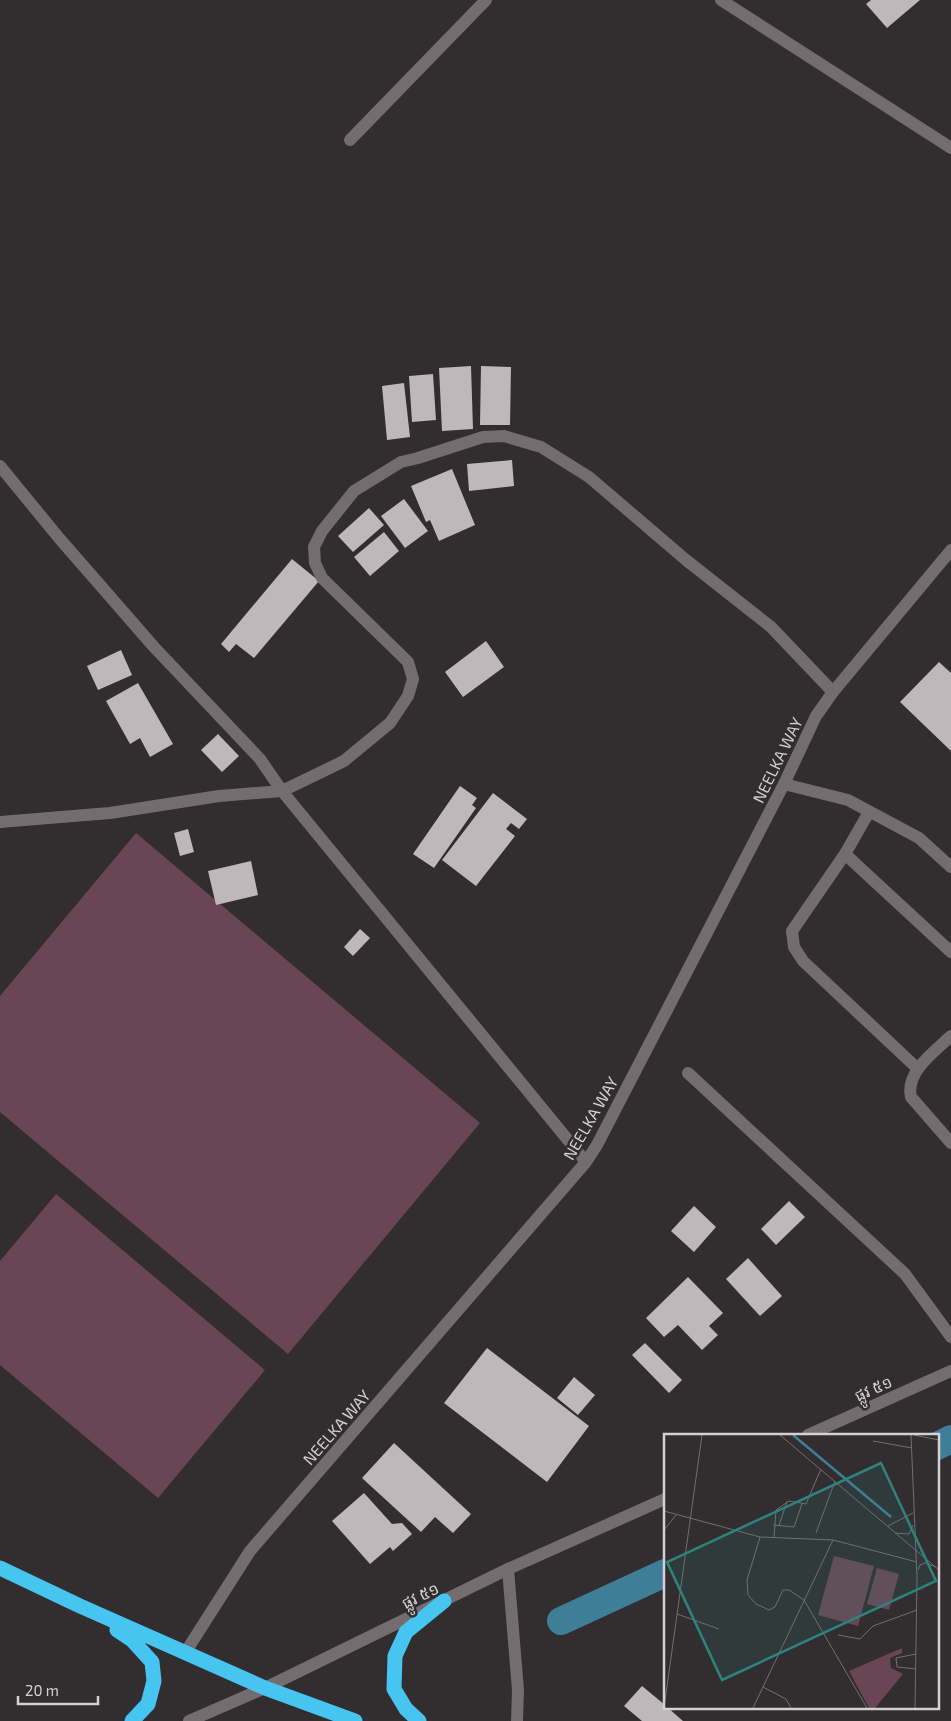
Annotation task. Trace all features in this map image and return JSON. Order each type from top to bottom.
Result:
[{"type":"highway","points":[[0,1568],[80,1606],[265,1688],[355,1721]]},
{"type":"highway","points":[[419,1721],[406,1709],[394,1689],[395,1656],[406,1632],[444,1601]]},
{"type":"highway","points":[[80,1606],[132,1640],[152,1662],[154,1681],[148,1704],[132,1721]]},
{"type":"street","points":[[350,140],[486,0]]},
{"type":"street","points":[[721,0],[951,148]]},
{"type":"street","points":[[0,822],[110,813],[219,796],[282,791],[344,760],[390,723],[408,696],[412,679],[408,662],[322,578],[315,563],[314,547],[322,531],[354,491],[401,462],[483,437],[504,436],[542,446],[589,477],[686,560],[771,627],[833,692]]},
{"type":"street","points":[[0,466],[59,538],[154,647],[260,759],[282,791],[586,1162]]},
{"type":"street","name":"NEELKA WAY","points":[[186,1653],[250,1551],[586,1162],[784,784],[816,716],[833,692],[951,550]]},
{"type":"street","points":[[784,784],[848,800],[920,838],[951,868]]},
{"type":"street","points":[[869,812],[846,854],[792,932],[794,947],[803,961],[918,1069]]},
{"type":"street","points":[[846,854],[951,952]]},
{"type":"street","points":[[951,1036],[918,1069],[910,1088],[911,1097],[951,1143]]},
{"type":"street","points":[[688,1073],[905,1274],[951,1337]]},
{"type":"street","name":"ផ្លូវ ៥១","points":[[810,1434],[951,1371]]},
{"type":"street","name":"ផ្លូវ ៥១","points":[[190,1721],[265,1688],[508,1570],[664,1499]]},
{"type":"street","points":[[508,1570],[518,1690],[517,1721]]},
{"type":"shaded area","points":[[136,833],[480,1123],[288,1354],[0,1112],[0,996]]},
{"type":"shaded area","points":[[56,1194],[265,1370],[158,1498],[0,1365],[0,1261]]},
{"type":"building","points":[[871,0],[920,0],[887,28],[866,4]]},
{"type":"building","points":[[471,366],[473,429],[442,431],[439,368]]},
{"type":"building","points":[[481,366],[511,367],[510,425],[480,425]]},
{"type":"building","points":[[433,374],[436,420],[412,422],[409,376]]},
{"type":"building","points":[[404,383],[410,437],[387,440],[382,386]]},
{"type":"building","points":[[512,460],[514,486],[469,491],[467,464]]},
{"type":"building","points":[[452,469],[475,525],[439,541],[430,520],[426,522],[411,486]]},
{"type":"building","points":[[404,499],[428,531],[405,548],[381,516]]},
{"type":"building","points":[[369,508],[384,525],[353,552],[338,536]]},
{"type":"building","points":[[384,532],[399,551],[370,576],[354,557]]},
{"type":"building","points":[[292,559],[319,581],[254,658],[236,644],[229,652],[221,644]]},
{"type":"building","points":[[486,641],[504,667],[463,697],[445,672]]},
{"type":"building","points":[[121,650],[132,675],[98,690],[87,666]]},
{"type":"building","points":[[939,662],[951,673],[951,751],[900,702]]},
{"type":"building","points":[[138,683],[173,744],[150,757],[140,738],[130,744],[106,701]]},
{"type":"building","points":[[218,734],[239,756],[222,772],[201,750]]},
{"type":"building","points":[[460,786],[477,798],[472,805],[476,808],[434,868],[413,854]]},
{"type":"building","points":[[493,793],[527,819],[519,829],[511,823],[506,829],[515,836],[476,886],[442,860]]},
{"type":"building","points":[[188,829],[194,852],[180,856],[174,833]]},
{"type":"building","points":[[251,861],[258,895],[216,905],[208,871]]},
{"type":"building","points":[[360,929],[370,938],[353,956],[344,947]]},
{"type":"building","points":[[789,1201],[805,1217],[776,1245],[761,1229]]},
{"type":"building","points":[[694,1206],[716,1227],[694,1252],[671,1231]]},
{"type":"building","points":[[748,1258],[782,1296],[760,1316],[726,1279]]},
{"type":"building","points":[[688,1277],[723,1313],[709,1326],[718,1335],[702,1350],[678,1325],[664,1337],[646,1318]]},
{"type":"building","points":[[645,1343],[682,1380],[669,1393],[632,1355]]},
{"type":"building","points":[[487,1348],[589,1426],[547,1482],[444,1403]]},
{"type":"building","points":[[574,1377],[595,1395],[578,1415],[557,1398]]},
{"type":"building","points":[[394,1443],[471,1514],[453,1533],[435,1517],[421,1532],[362,1478]]},
{"type":"building","points":[[364,1493],[392,1524],[402,1523],[412,1534],[393,1551],[390,1547],[370,1564],[332,1521]]},
{"type":"building","points":[[642,1686],[664,1704],[664,1708],[668,1708],[683,1721],[642,1721],[624,1706]]},
{"type":"waterway","points":[[938,1446],[951,1439]]},
{"type":"waterway","points":[[561,1621],[664,1573]]}]
